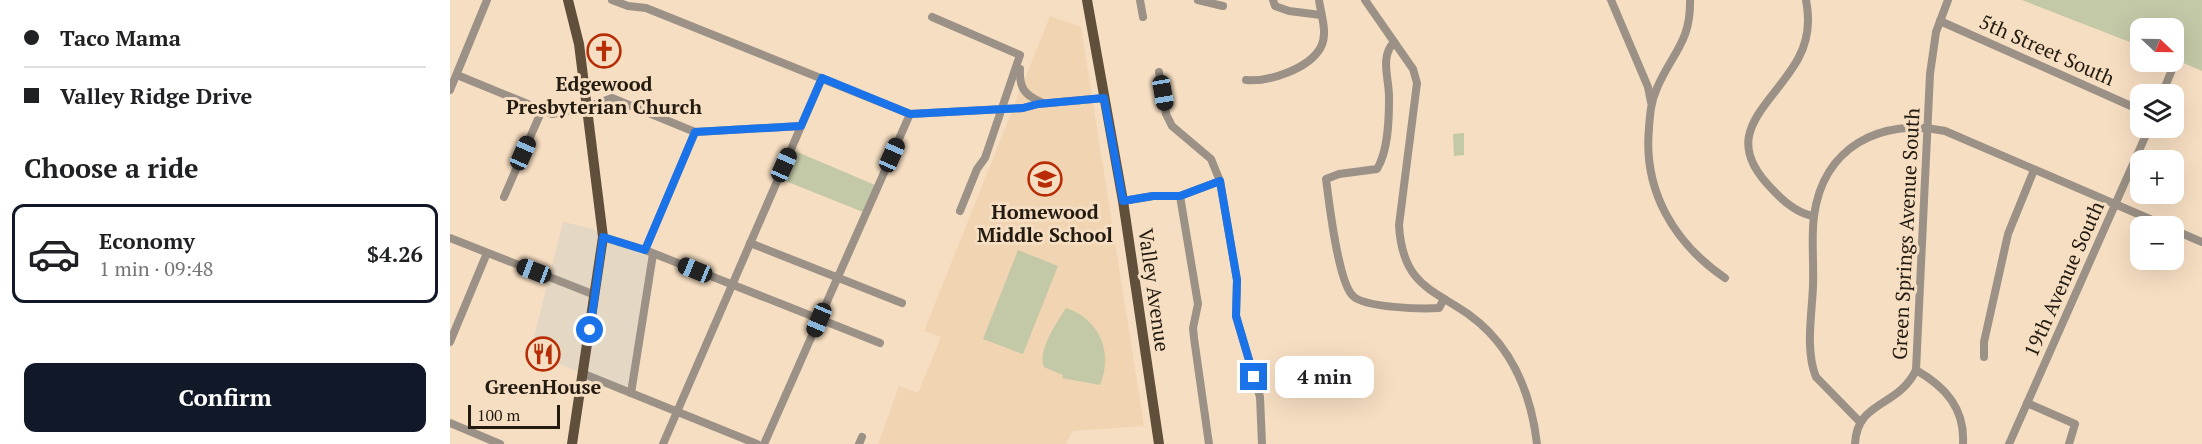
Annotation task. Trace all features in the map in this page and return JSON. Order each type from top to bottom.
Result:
[{"type":"main road","points":[[568,0],[579,44],[603,237],[572,444]]},
{"type":"main road","name":"Valley Avenue","points":[[1087,0],[1123,201],[1159,444]]},
{"type":"street","points":[[450,90],[487,0]]},
{"type":"street","points":[[612,0],[628,6],[646,8],[910,114],[1017,108],[1104,98]]},
{"type":"street","points":[[1140,0],[1143,17]]},
{"type":"street","points":[[1198,0],[1224,6]]},
{"type":"street","points":[[1273,0],[1275,6],[1289,11],[1321,15]]},
{"type":"street","points":[[1246,80],[1262,81],[1276,78],[1311,58],[1321,46],[1324,29],[1320,0]]},
{"type":"street","points":[[1365,0],[1413,69],[1417,83],[1400,225],[1400,244],[1406,264],[1414,277],[1427,290],[1462,309],[1501,346],[1523,385],[1533,413],[1537,444]]},
{"type":"street","points":[[1611,0],[1648,87],[1651,102],[1647,149],[1648,167],[1658,202],[1686,246],[1707,266],[1725,278]]},
{"type":"street","points":[[1651,102],[1687,35],[1690,0]]},
{"type":"street","points":[[1806,0],[1808,20],[1804,44],[1798,59],[1755,116],[1749,132],[1749,149],[1753,165],[1768,185],[1804,215],[1814,216]]},
{"type":"street","name":"Green Springs Avenue South","points":[[1860,422],[1874,407],[1898,396],[1910,384],[1917,370],[1930,74],[1934,40],[1948,0]]},
{"type":"street","points":[[932,17],[1018,52],[1020,58],[1008,105],[1003,108],[985,158],[977,169],[960,211]]},
{"type":"street","name":"5th Street South","points":[[1940,21],[2130,106]]},
{"type":"street","points":[[1394,42],[1387,50],[1389,100],[1383,158],[1377,169],[1339,174],[1326,179],[1343,281],[1353,297],[1368,303],[1424,309],[1439,308],[1444,299]]},
{"type":"street","points":[[1018,70],[1023,91],[1029,97],[1044,104]]},
{"type":"street","points":[[1159,72],[1166,114],[1172,126],[1211,159],[1220,181],[1237,280],[1236,316],[1260,397],[1262,444]]},
{"type":"street","points":[[457,75],[552,114],[588,107],[612,98],[695,132],[801,126]]},
{"type":"street","points":[[663,444],[822,78]]},
{"type":"street","points":[[504,197],[542,110]]},
{"type":"street","points":[[764,444],[910,114]]},
{"type":"street","points":[[1855,444],[1860,422],[1824,387],[1812,368],[1814,216],[1823,184],[1837,162],[1852,148],[1872,135],[1895,127],[1929,127],[1946,131],[2143,216]]},
{"type":"street","points":[[631,393],[649,252],[695,132]]},
{"type":"street","name":"19th Avenue South","points":[[2009,444],[2145,138]]},
{"type":"street","points":[[1984,357],[1984,342],[2006,241],[2034,170]]},
{"type":"street","points":[[1123,201],[1153,196],[1180,196],[1220,181]]},
{"type":"street","points":[[1180,196],[1198,304],[1193,328],[1209,444]]},
{"type":"street","points":[[2184,234],[2202,242]]},
{"type":"street","points":[[603,237],[649,252],[880,343]]},
{"type":"street","points":[[450,238],[595,295]]},
{"type":"street","points":[[750,243],[902,303]]},
{"type":"street","points":[[450,342],[487,253]]},
{"type":"street","points":[[1917,370],[1936,382],[1959,412],[1964,427],[1963,444]]},
{"type":"street","points":[[584,374],[757,444]]},
{"type":"street","points":[[2027,403],[2075,424],[2069,444]]},
{"type":"street","points":[[450,423],[500,444]]},
{"type":"shaded area","name":"Homewood Middle School","points":[[1050,16],[1081,27],[1144,426],[1073,431],[1066,444],[878,444],[899,386],[918,393],[941,337],[924,331]]},
{"type":"shaded area","points":[[563,222],[594,229],[601,237],[650,255],[630,391],[530,353]]},
{"type":"green space","points":[[2022,0],[2202,0],[2202,71],[2184,63],[2184,18],[2130,18],[2130,42]]},
{"type":"green space","points":[[1464,133],[1464,155],[1454,156],[1453,134]]},
{"type":"green space","points":[[795,151],[875,185],[863,212],[783,180]]},
{"type":"green space","points":[[1018,250],[1058,266],[1023,354],[983,339]]},
{"type":"green space","points":[[1066,308],[1087,320],[1101,338],[1105,361],[1100,385],[1062,378],[1063,375],[1044,367],[1043,353],[1053,329]]},
{"type":"place","name":"Edgewood Presbyterian Church","points":[[604,51]]},
{"type":"place","name":"Homewood Middle School","points":[[1045,179]]},
{"type":"place","name":"GreenHouse","points":[[543,354]]},
{"type":"route","points":[[590,330],[603,237],[645,250],[695,132],[750,127],[801,126],[822,78],[910,114],[1023,108],[1038,104],[1059,104],[1104,98],[1123,201],[1153,196],[1180,196],[1220,181],[1237,280],[1236,316],[1254,377]]}]
